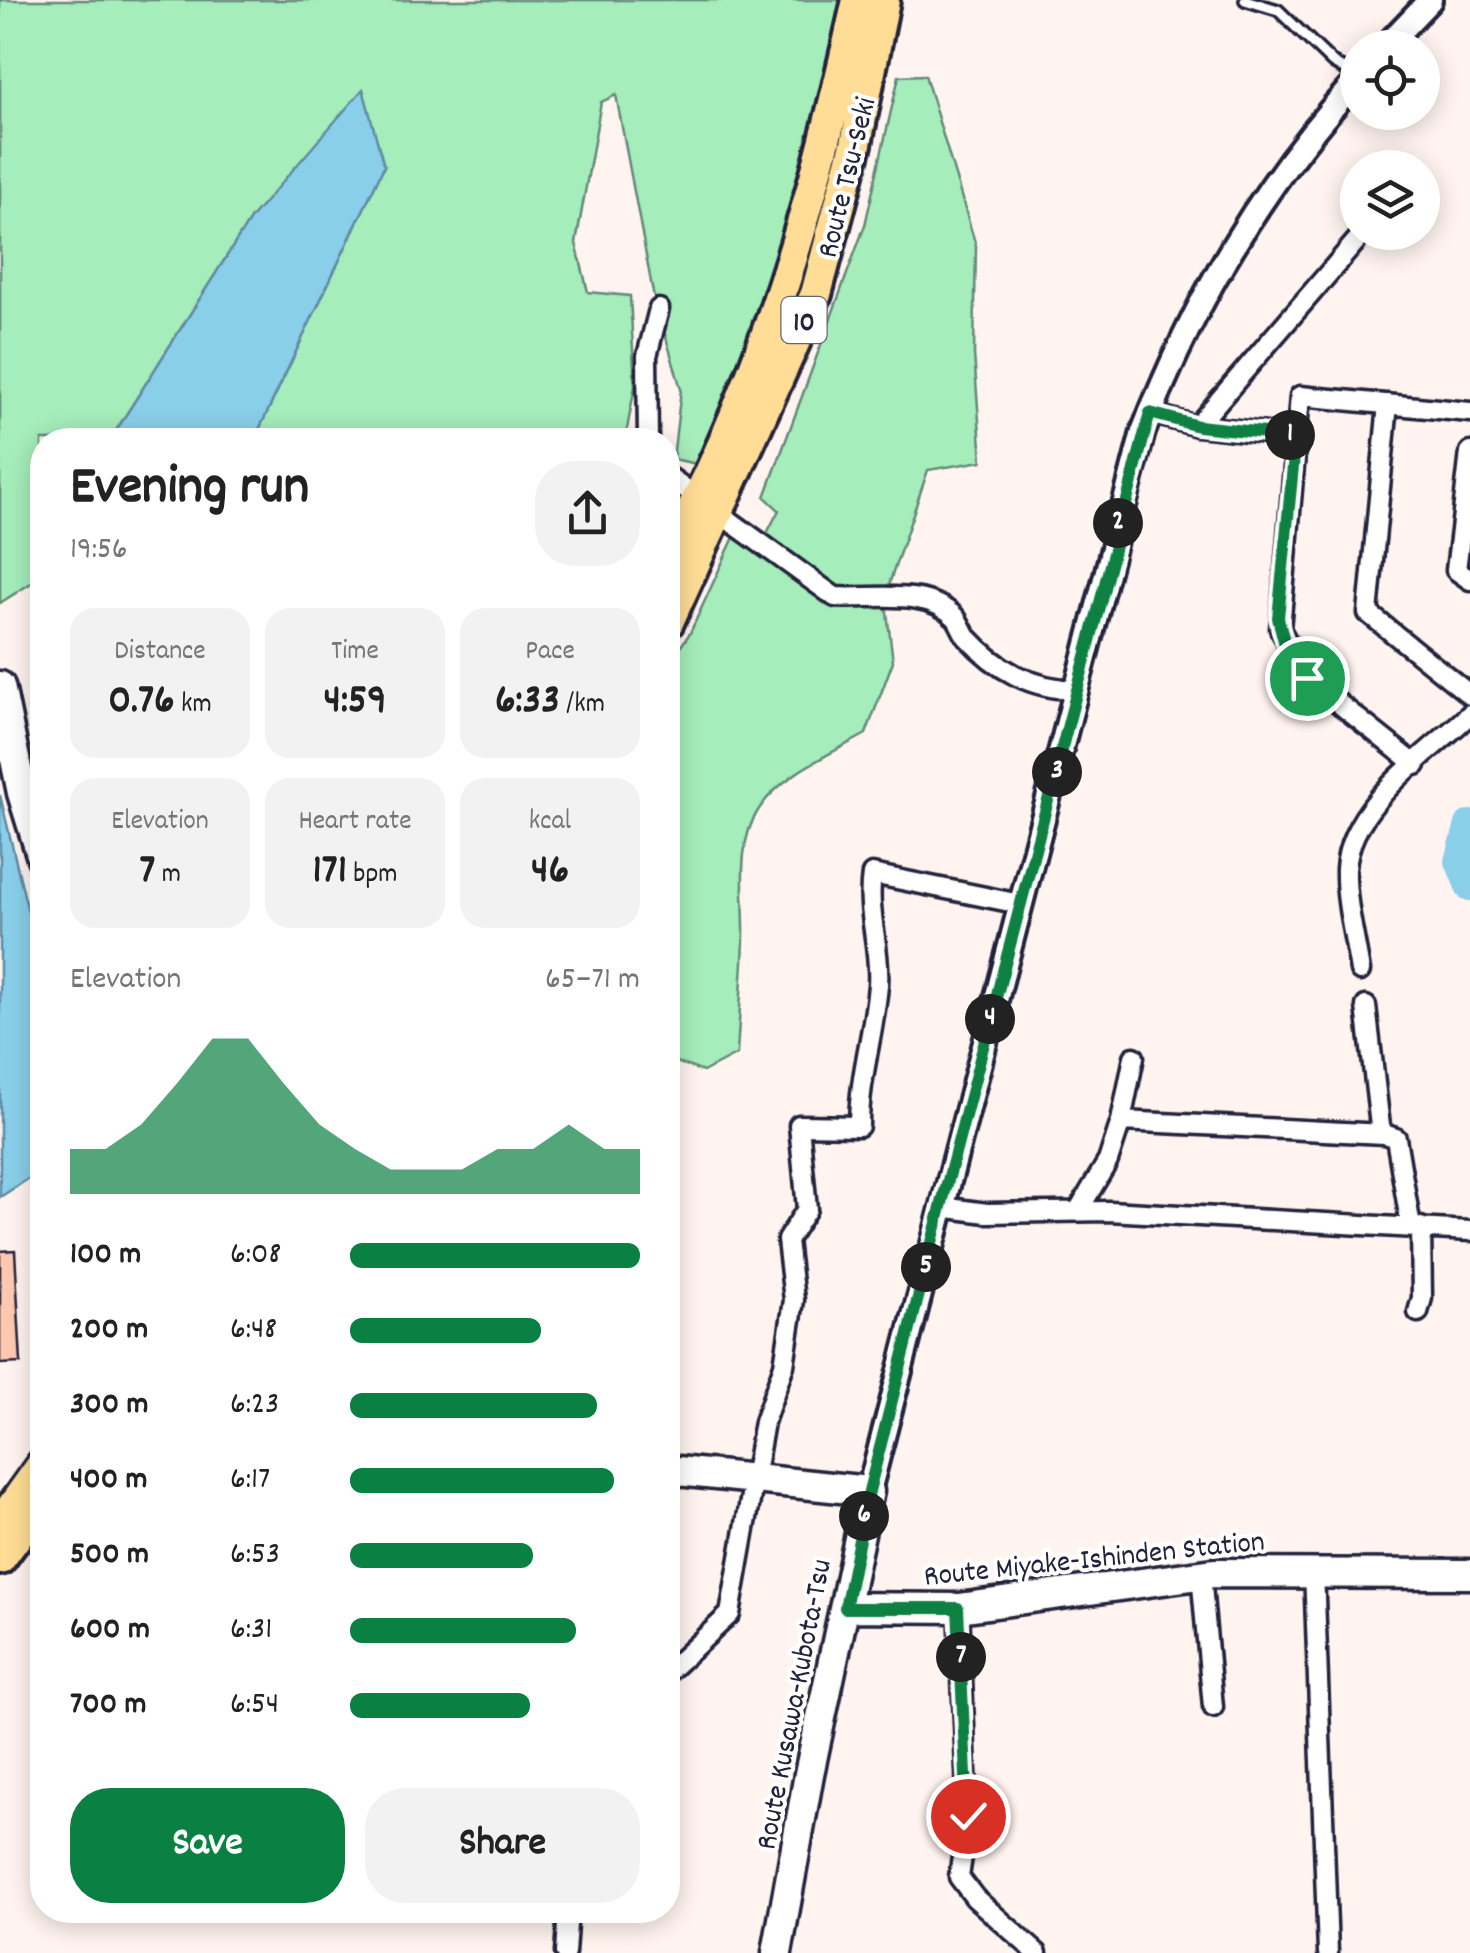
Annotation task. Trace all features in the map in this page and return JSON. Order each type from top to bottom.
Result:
[{"type":"main road","name":"Route Tsu-Seki","points":[[680,588],[782,301],[820,174],[858,0]]},
{"type":"main road","name":"Route Tsu-Seki","points":[[680,541],[710,504],[816,294],[856,144],[884,0]]},
{"type":"main road","points":[[0,686],[30,819]]},
{"type":"main road","points":[[680,1471],[869,1491]]},
{"type":"main road","points":[[0,1524],[30,1482]]},
{"type":"main road","name":"Route Kusawa-Kubota-Tsu","points":[[777,1953],[869,1491]]},
{"type":"main road","points":[[0,1559],[30,1518]]},
{"type":"main road","name":"Route Miyake-Ishinden Station","points":[[845,1608],[958,1608],[1202,1574],[1314,1570],[1470,1574]]},
{"type":"street","points":[[1401,30],[1430,0]]},
{"type":"street","points":[[869,1491],[1150,413],[1240,230],[1340,98]]},
{"type":"street","points":[[1198,426],[1208,409],[1348,250]]},
{"type":"street","points":[[648,428],[646,356],[658,309]]},
{"type":"street","points":[[1416,765],[1307,678],[1284,641],[1279,603],[1300,396],[1470,412]]},
{"type":"street","points":[[1388,404],[1368,613],[1470,695]]},
{"type":"street","points":[[1150,413],[1198,426],[1296,436]]},
{"type":"street","points":[[1470,450],[1466,530],[1456,570],[1470,580]]},
{"type":"street","points":[[680,484],[835,597],[867,600],[900,595],[924,602],[955,617],[962,632],[993,665],[1011,676],[1076,690]]},
{"type":"street","points":[[1360,971],[1348,890],[1348,853],[1356,830],[1376,800],[1470,714]]},
{"type":"street","points":[[680,1661],[730,1614],[757,1479],[764,1422],[784,1365],[794,1300],[787,1240],[807,1209],[799,1125],[858,1126],[859,1080],[878,986],[867,902],[872,874],[1020,904]]},
{"type":"street","points":[[1366,1006],[1384,1134]]},
{"type":"street","points":[[1078,1211],[1108,1161],[1134,1057]]},
{"type":"street","points":[[1120,1121],[1384,1134],[1396,1138],[1416,1227],[1422,1298],[1418,1312]]},
{"type":"street","points":[[941,1207],[987,1213],[1078,1211],[1470,1231]]},
{"type":"street","points":[[1314,1570],[1328,1953]]},
{"type":"street","points":[[1202,1574],[1212,1707]]},
{"type":"street","points":[[958,1608],[968,1816],[959,1876],[975,1898],[1037,1953]]},
{"type":"street","points":[[565,1953],[567,1923]]},
{"type":"lane","points":[[1245,0],[1278,10],[1340,67]]},
{"type":"green space","points":[[0,0],[841,0],[829,67],[766,312],[697,464],[680,460],[680,428],[677,428],[681,389],[653,293],[616,95],[601,102],[576,243],[588,292],[630,296],[635,386],[627,428],[260,428],[384,166],[251,218],[118,428],[30,428],[30,584],[0,603]]},
{"type":"green space","points":[[925,75],[976,246],[974,354],[982,461],[928,470],[885,596],[893,661],[866,734],[781,785],[752,823],[744,855],[737,1054],[703,1072],[680,1063],[680,648],[735,535],[767,533],[779,510],[765,497],[865,225],[899,76]]},
{"type":"water","points":[[363,89],[384,166],[260,428],[118,428],[251,218]]},
{"type":"water","points":[[0,795],[30,920],[30,1178],[0,1197]]},
{"type":"building","points":[[15,1250],[21,1363],[0,1364],[0,1251]]},
{"type":"waterway","points":[[1470,825],[1460,861],[1470,886]]},
{"type":"route","points":[[968,1816],[958,1608],[845,1608],[869,1491],[941,1207],[1060,762],[1122,507],[1150,413],[1198,426],[1296,436],[1278,618],[1290,654],[1307,678]]}]
